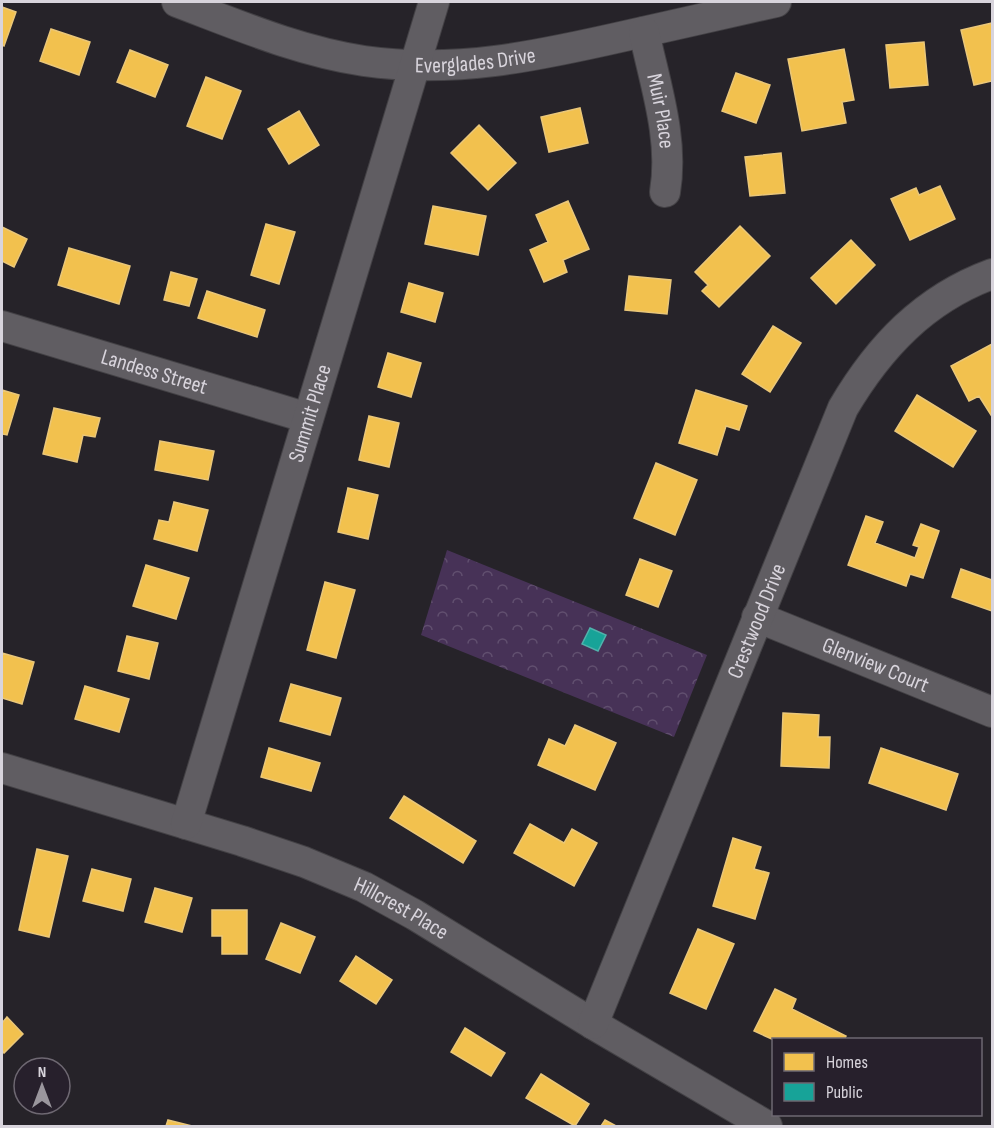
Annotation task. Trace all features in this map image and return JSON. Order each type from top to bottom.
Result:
[{"type":"street","name":"Everglades Drive","points":[[177,2],[275,40],[364,61],[415,65],[480,64],[538,56],[776,2]]},
{"type":"street","name":"Summit Place","points":[[186,824],[434,2]]},
{"type":"street","name":"Muir Place","points":[[644,32],[668,147],[665,192]]},
{"type":"street","name":"Crestwood Drive","points":[[593,1024],[836,421],[863,374],[887,345],[915,318],[944,297],[993,274]]},
{"type":"street","name":"Landess Street","points":[[2,326],[308,418]]},
{"type":"street","name":"Glenview Court","points":[[757,617],[993,712]]},
{"type":"street","name":"Hillcrest Place","points":[[2,768],[304,862],[364,887],[415,915],[766,1126]]},
{"type":"green space","points":[[447,550],[707,655],[674,737],[421,635]]},
{"type":"building: Homes","points":[[2,7],[16,12],[4,46],[2,45]]},
{"type":"building: Homes","points":[[992,23],[992,81],[974,85],[961,30]]},
{"type":"building: Homes","points":[[51,29],[90,42],[79,75],[40,61]]},
{"type":"building: Homes","points":[[924,42],[928,85],[890,88],[886,45]]},
{"type":"building: Homes","points":[[844,49],[854,100],[842,102],[846,123],[802,131],[788,59]]},
{"type":"building: Homes","points":[[130,50],[168,65],[155,97],[117,82]]},
{"type":"building: Homes","points":[[736,73],[770,85],[756,123],[722,111]]},
{"type":"building: Homes","points":[[206,77],[241,91],[222,139],[187,126]]},
{"type":"building: Homes","points":[[580,108],[588,143],[549,152],[541,117]]},
{"type":"building: Homes","points":[[299,111],[319,145],[289,164],[268,129]]},
{"type":"building: Homes","points":[[479,125],[516,163],[488,190],[451,153]]},
{"type":"building: Homes","points":[[781,153],[785,193],[750,196],[745,157]]},
{"type":"building: Homes","points":[[940,186],[955,219],[910,240],[891,199],[916,188],[919,195]]},
{"type":"building: Homes","points":[[568,201],[589,249],[563,260],[567,272],[544,282],[530,250],[548,242],[536,215]]},
{"type":"building: Homes","points":[[433,206],[486,216],[478,255],[425,244]]},
{"type":"building: Homes","points":[[266,224],[295,232],[279,284],[251,275]]},
{"type":"building: Homes","points":[[740,226],[770,256],[719,307],[702,291],[708,285],[695,272]]},
{"type":"building: Homes","points":[[2,227],[27,239],[14,267],[2,261]]},
{"type":"building: Homes","points":[[851,240],[875,265],[836,304],[811,278]]},
{"type":"building: Homes","points":[[69,248],[130,266],[119,304],[58,285]]},
{"type":"building: Homes","points":[[171,272],[197,279],[189,306],[164,300]]},
{"type":"building: Homes","points":[[629,276],[671,280],[667,314],[625,310]]},
{"type":"building: Homes","points":[[409,283],[443,293],[435,322],[401,312]]},
{"type":"building: Homes","points":[[207,291],[265,310],[257,337],[198,318]]},
{"type":"building: Homes","points":[[773,326],[801,343],[770,392],[742,374]]},
{"type":"building: Homes","points":[[992,344],[991,415],[979,396],[969,401],[951,366]]},
{"type":"building: Homes","points":[[388,353],[421,363],[411,397],[378,387]]},
{"type":"building: Homes","points":[[2,390],[19,395],[7,435],[2,434]]},
{"type":"building: Homes","points":[[696,390],[747,406],[739,430],[726,426],[717,455],[679,443]]},
{"type":"building: Homes","points":[[917,395],[976,431],[953,467],[895,431]]},
{"type":"building: Homes","points":[[54,408],[100,418],[95,437],[83,435],[77,462],[43,454]]},
{"type":"building: Homes","points":[[369,416],[399,423],[389,467],[359,460]]},
{"type":"building: Homes","points":[[160,441],[214,451],[208,480],[155,470]]},
{"type":"building: Homes","points":[[656,463],[697,480],[675,535],[634,518]]},
{"type":"building: Homes","points":[[348,488],[378,495],[368,539],[338,532]]},
{"type":"building: Homes","points":[[174,502],[208,510],[197,551],[154,539],[159,520],[169,522]]},
{"type":"building: Homes","points":[[866,516],[883,522],[875,543],[915,558],[919,547],[913,545],[921,524],[939,531],[923,578],[910,574],[906,586],[848,565]]},
{"type":"building: Homes","points":[[640,559],[672,571],[658,607],[626,595]]},
{"type":"building: Homes","points":[[146,565],[189,578],[176,619],[133,606]]},
{"type":"building: Homes","points":[[961,569],[992,580],[992,611],[952,597]]},
{"type":"building: Homes","points":[[325,582],[355,590],[336,658],[307,650]]},
{"type":"building: Homes","points":[[127,636],[158,643],[149,679],[118,671]]},
{"type":"building: Homes","points":[[2,653],[34,662],[22,704],[2,698]]},
{"type":"building: Homes","points":[[291,684],[341,698],[330,735],[280,721]]},
{"type":"building: Homes","points":[[85,686],[129,699],[119,732],[75,719]]},
{"type":"building: Homes","points":[[783,713],[819,715],[818,737],[830,737],[829,768],[781,766]]},
{"type":"building: Homes","points":[[575,725],[616,743],[595,790],[538,765],[549,739],[565,746]]},
{"type":"building: Homes","points":[[269,748],[320,763],[311,791],[261,777]]},
{"type":"building: Homes","points":[[881,748],[958,774],[946,810],[869,783]]},
{"type":"building: Homes","points":[[404,796],[476,841],[463,863],[390,818]]},
{"type":"building: Homes","points":[[530,824],[564,843],[572,829],[597,843],[574,886],[514,853]]},
{"type":"building: Homes","points":[[733,838],[761,847],[754,869],[769,873],[755,919],[713,906]]},
{"type":"building: Homes","points":[[37,849],[68,856],[49,937],[19,930]]},
{"type":"building: Homes","points":[[92,869],[131,879],[123,911],[83,901]]},
{"type":"building: Homes","points":[[155,888],[192,898],[182,932],[145,922]]},
{"type":"building: Homes","points":[[212,910],[247,910],[247,954],[222,954],[222,936],[212,936]]},
{"type":"building: Homes","points":[[281,923],[315,937],[300,973],[266,959]]},
{"type":"building: Homes","points":[[698,929],[734,944],[706,1009],[670,993]]},
{"type":"building: Homes","points":[[356,956],[392,980],[376,1004],[340,981]]},
{"type":"building: Homes","points":[[775,989],[796,999],[792,1009],[846,1036],[845,1038],[772,1039],[754,1031]]},
{"type":"building: Homes","points":[[7,1017],[23,1034],[4,1053],[2,1023]]},
{"type":"building: Homes","points":[[465,1028],[505,1053],[491,1076],[451,1052]]},
{"type":"building: Homes","points":[[541,1074],[589,1104],[575,1126],[526,1098]]},
{"type":"building: Homes","points":[[168,1120],[192,1126],[166,1126]]},
{"type":"building: Homes","points":[[605,1120],[616,1126],[601,1126]]},
{"type":"building: Public","points":[[590,628],[606,635],[598,651],[582,644]]}]
